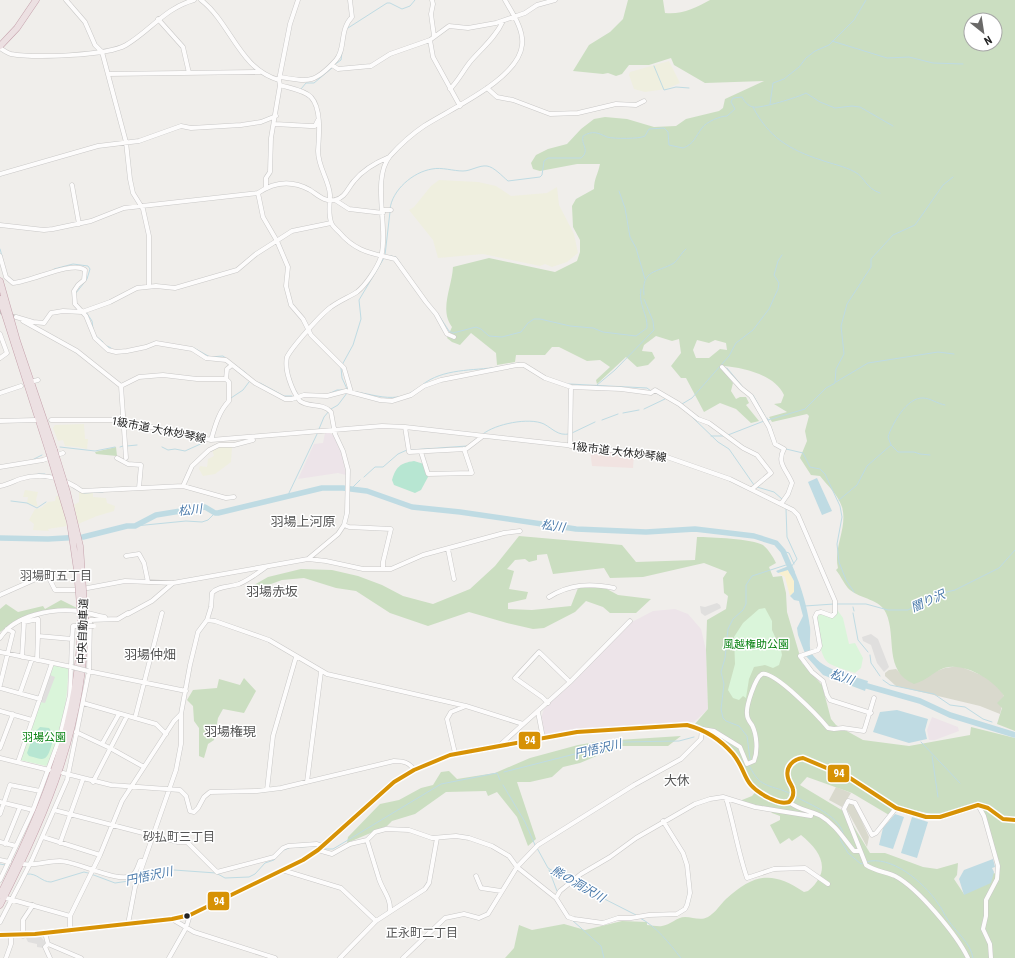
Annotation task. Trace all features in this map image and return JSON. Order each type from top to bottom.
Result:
[{"type":"highway","points":[[0,47],[17,28],[36,0]]},
{"type":"highway","name":"中央自動車道","points":[[0,281],[17,341],[52,451]]},
{"type":"highway","name":"中央自動車道","points":[[0,299],[67,492],[78,538],[83,572],[83,659],[77,707],[64,759],[44,813],[0,905]]},
{"type":"highway","name":"中央自動車道","points":[[3,896],[39,812],[60,756],[74,692],[83,619]]},
{"type":"main road","points":[[0,936],[23,936],[172,919],[190,915],[282,870],[320,848],[394,782],[414,770],[455,753],[577,732],[687,725],[702,729],[712,735],[734,755],[745,778],[753,789],[778,802],[790,801],[794,791],[788,778],[788,768],[792,762],[803,758],[850,778],[896,808],[926,817],[936,817],[978,806],[985,806],[1003,819],[1015,820]]},
{"type":"street","points":[[66,0],[85,22],[95,45],[102,52],[126,142],[133,193],[140,207],[143,209],[149,236],[149,286]]},
{"type":"street","points":[[0,47],[10,53],[34,56],[56,56],[117,50],[127,44],[158,19],[181,4],[194,0]]},
{"type":"street","points":[[201,0],[212,8],[240,51],[260,72],[311,97],[315,104],[320,133],[319,162],[330,194],[329,200],[331,223],[343,238],[364,252],[383,257],[395,258],[436,314],[447,334],[454,337]]},
{"type":"street","points":[[266,188],[266,178],[270,172],[271,138],[275,124],[280,81],[290,24],[298,0]]},
{"type":"street","points":[[280,81],[312,80],[333,66],[340,57],[342,36],[348,21],[352,17],[350,0]]},
{"type":"street","points":[[432,0],[433,4],[431,14],[434,36]]},
{"type":"street","points":[[335,200],[347,192],[353,182],[361,175],[389,157],[413,134],[487,88],[512,65],[520,55],[522,44],[521,35],[505,0]]},
{"type":"street","points":[[333,66],[371,66],[390,54],[430,40],[449,26],[468,28],[503,21],[513,16],[525,13],[537,5],[555,0]]},
{"type":"street","points":[[158,19],[183,47],[189,73]]},
{"type":"street","points":[[450,89],[457,82],[470,62],[492,37],[503,21]]},
{"type":"street","points":[[430,40],[433,58],[460,106]]},
{"type":"street","points":[[108,74],[260,72]]},
{"type":"street","points":[[487,88],[497,97],[513,100],[550,114],[578,113],[616,104],[641,104],[644,101]]},
{"type":"street","points":[[0,174],[46,162],[87,148],[139,140],[181,126],[191,128],[241,125],[261,122],[276,116]]},
{"type":"street","points":[[275,124],[315,126],[318,120]]},
{"type":"street","points":[[308,559],[338,534],[344,525],[347,513],[348,478],[344,451],[335,430],[330,410],[325,406],[302,403],[297,398],[288,374],[286,361],[290,352],[332,306],[360,289],[383,257],[386,211],[381,173],[389,157]]},
{"type":"street","points":[[0,225],[44,230],[79,224],[97,219],[115,211],[258,193],[275,184],[291,183],[305,188],[322,199],[335,200],[349,209],[386,211]]},
{"type":"street","points":[[72,185],[79,224]]},
{"type":"street","points":[[258,193],[263,217],[277,242],[288,267],[286,286],[291,305],[311,335],[341,365],[349,391]]},
{"type":"street","points":[[126,458],[125,421],[121,386],[77,351],[16,317],[33,322],[44,322],[51,313],[63,311],[82,312],[110,302],[137,288],[149,286],[175,288],[237,270],[256,254],[292,231],[331,223]]},
{"type":"street","points":[[0,256],[6,277],[13,283],[27,282],[67,268],[77,267],[83,269],[86,272],[85,278],[75,288],[73,297],[75,304],[89,322],[95,338],[111,351],[146,347],[156,343],[192,349],[206,358],[222,359],[255,383],[285,399],[297,398],[304,395],[327,396],[349,391],[380,400],[392,400],[411,395],[424,386],[441,380],[517,365],[524,365],[545,378],[571,387],[653,392],[681,405],[698,419],[709,423],[727,437],[757,455],[771,473],[754,487]]},
{"type":"street","points":[[0,334],[7,353],[0,358]]},
{"type":"street","points":[[211,440],[217,420],[223,408],[230,401],[229,382],[226,380],[228,369],[232,365]]},
{"type":"street","points":[[722,367],[751,396],[766,420],[775,444],[784,449],[780,458],[792,482],[783,502]]},
{"type":"street","points":[[121,386],[139,377],[163,375],[198,379],[226,380]]},
{"type":"street","points":[[0,393],[21,386]]},
{"type":"street","points":[[570,446],[571,387]]},
{"type":"street","points":[[0,421],[36,420]]},
{"type":"street","name":"1級市道 大休妙琴線","points":[[51,420],[125,421],[211,440],[382,426],[405,427],[664,456],[754,487],[783,502],[798,515],[835,605],[832,616],[821,612],[816,615],[820,646],[818,650],[800,656],[808,668],[824,681],[827,695],[830,700],[871,713]]},
{"type":"street","points":[[405,427],[409,449],[421,452],[464,449],[472,445],[483,436]]},
{"type":"street","points":[[183,486],[192,466],[209,450],[219,446],[234,445],[266,436]]},
{"type":"street","points":[[421,452],[428,474],[472,473],[464,449]]},
{"type":"street","points":[[0,467],[43,460],[63,453]]},
{"type":"street","points":[[117,458],[123,462],[141,465],[139,488]]},
{"type":"street","points":[[0,486],[24,478],[40,475],[68,483],[82,491],[183,486],[226,498],[234,497]]},
{"type":"street","points":[[344,525],[349,528],[391,529],[383,562],[383,569]]},
{"type":"street","points":[[0,595],[45,575],[48,576],[55,590],[77,590],[125,581],[174,583],[248,571],[268,565],[308,559],[326,561],[363,569],[391,569],[410,560],[504,533],[520,531]]},
{"type":"street","points":[[448,549],[454,579]]},
{"type":"street","points":[[126,556],[139,554],[144,563],[148,582]]},
{"type":"street","points":[[128,924],[137,881],[176,770],[181,744],[181,714],[197,636],[207,620],[211,607],[211,595],[214,590],[240,583],[268,565]]},
{"type":"street","points":[[0,922],[43,837],[66,784],[89,671],[90,620],[118,619],[152,601],[174,583]]},
{"type":"street","points":[[549,597],[567,587],[576,585],[600,585],[614,588]]},
{"type":"street","points":[[0,638],[7,629],[27,618],[58,611],[78,611],[114,617],[128,614]]},
{"type":"street","points":[[135,718],[162,613]]},
{"type":"street","points":[[20,693],[35,659],[38,636],[38,619],[24,622],[22,657]]},
{"type":"street","points":[[207,620],[215,621],[269,640],[321,672],[399,692],[466,706],[523,724]]},
{"type":"street","points":[[500,745],[548,703],[630,621]]},
{"type":"street","points":[[0,880],[11,862],[16,846],[50,770],[59,740],[68,702],[73,626],[94,626]]},
{"type":"street","points":[[7,629],[13,632],[0,687],[40,699]]},
{"type":"street","points":[[38,636],[72,639]]},
{"type":"street","points":[[0,652],[186,691]]},
{"type":"street","points":[[548,703],[515,678],[539,652],[570,682]]},
{"type":"street","points":[[267,790],[273,736],[296,657]]},
{"type":"street","points":[[18,762],[52,663]]},
{"type":"street","points":[[307,782],[321,672]]},
{"type":"street","points":[[403,958],[445,918],[464,914],[479,918],[488,914],[501,891],[517,868],[538,845],[621,793],[681,759],[701,739],[702,729],[714,731],[740,747],[747,764],[754,761],[757,753],[755,735],[748,720],[746,710],[759,675],[764,673],[796,695],[828,728],[843,728],[864,731],[871,713],[874,698]]},
{"type":"street","points":[[82,703],[156,724],[166,734]]},
{"type":"street","points":[[455,753],[448,719],[451,712],[466,706]]},
{"type":"street","points":[[0,711],[32,720]]},
{"type":"street","points":[[538,712],[543,738]]},
{"type":"street","points":[[0,748],[2,735],[13,714]]},
{"type":"street","points":[[102,744],[119,714]]},
{"type":"street","points":[[70,930],[70,916],[92,873],[113,826],[122,801],[181,714]]},
{"type":"street","points":[[93,782],[127,716]]},
{"type":"street","points":[[76,732],[110,748],[144,768]]},
{"type":"street","points":[[0,758],[50,770]]},
{"type":"street","points":[[63,774],[93,782],[169,788],[184,792],[190,811],[194,812],[204,797],[210,792],[267,790],[394,761],[407,762],[414,770]]},
{"type":"street","points":[[60,842],[83,779]]},
{"type":"street","points":[[0,814],[2,803],[10,784],[40,791]]},
{"type":"street","points":[[556,898],[560,891],[571,882],[663,821],[695,804],[718,796],[756,807],[794,815],[809,817],[812,814],[811,812]]},
{"type":"street","points":[[726,798],[736,835],[738,852],[747,878],[774,869],[805,868],[828,884]]},
{"type":"street","points":[[790,801],[796,807],[811,812],[829,822],[854,851],[860,851]]},
{"type":"street","points":[[896,808],[876,833],[871,835],[855,803],[848,801],[845,804],[844,809],[866,865],[895,877],[917,894],[952,934],[968,958]]},
{"type":"street","points":[[2,803],[33,810]]},
{"type":"street","points":[[978,806],[984,816],[998,866],[997,880],[986,900],[986,916],[982,929],[990,944],[991,958]]},
{"type":"street","points":[[5,844],[20,807]]},
{"type":"street","points":[[54,810],[153,836],[178,842],[187,842],[217,872],[274,857],[283,848],[288,846],[317,844],[320,848],[332,854],[350,844],[367,840],[375,832],[386,829],[409,830],[437,838],[462,837],[492,846],[509,856],[517,868],[556,898],[568,916],[574,919],[597,923],[608,922],[618,918],[637,918],[643,916],[677,914],[685,909],[689,900],[690,884],[687,865],[683,853],[663,821]]},
{"type":"street","points":[[43,837],[100,855]]},
{"type":"street","points":[[340,958],[376,921],[425,889],[429,883],[437,838]]},
{"type":"street","points":[[367,840],[379,880],[391,903],[390,911]]},
{"type":"street","points":[[0,842],[16,846]]},
{"type":"street","points":[[0,860],[11,862]]},
{"type":"street","points":[[23,864],[29,865],[61,861],[92,873],[128,877],[134,874],[140,861],[144,861]]},
{"type":"street","points":[[282,870],[341,888],[376,921]]},
{"type":"street","points":[[476,876],[481,888],[501,891]]},
{"type":"street","points":[[3,896],[12,900],[70,916]]},
{"type":"street","points":[[23,936],[23,920],[33,905]]},
{"type":"street","points":[[169,958],[186,928],[190,915]]},
{"type":"street","points":[[172,919],[186,928],[275,958]]},
{"type":"street","points":[[45,933],[48,944],[45,946],[50,958]]},
{"type":"street","points":[[6,958],[11,944],[11,936]]},
{"type":"street","points":[[48,944],[81,958]]},
{"type":"shaded area","points":[[325,433],[330,433],[333,435],[341,449],[346,475],[338,473],[298,479],[314,444],[323,443]]},
{"type":"shaded area","points":[[590,450],[634,455],[633,468],[592,466]]},
{"type":"shaded area","points":[[717,603],[721,608],[705,616],[701,613],[700,606],[705,607]]},
{"type":"shaded area","points":[[675,609],[688,614],[701,629],[706,650],[708,709],[694,722],[589,729],[545,736],[541,718],[544,709],[632,622],[653,611]]},
{"type":"shaded area","points":[[871,634],[878,639],[889,667],[884,672],[877,663],[871,645],[863,641],[862,637]]},
{"type":"shaded area","points":[[959,666],[986,677],[999,688],[1004,696],[1000,714],[980,706],[896,686],[885,676],[885,673],[889,670],[896,669],[909,681],[945,668]]},
{"type":"shaded area","points":[[50,675],[55,677],[45,703],[40,702]]},
{"type":"shaded area","points":[[932,717],[958,727],[959,731],[935,740],[929,740],[927,730]]},
{"type":"shaded area","points":[[836,787],[851,793],[842,807],[829,800]]},
{"type":"shaded area","points":[[849,803],[854,804],[869,837],[867,847],[846,808]]},
{"type":"shaded area","points":[[41,937],[46,943],[44,948],[37,947],[37,944],[28,942],[26,938]]},
{"type":"green space","points":[[628,0],[663,0],[665,13],[677,13],[699,6],[710,0],[1015,0],[1015,731],[997,724],[1002,708],[997,703],[1004,696],[993,684],[977,673],[960,667],[944,668],[914,684],[904,678],[898,671],[892,653],[889,622],[883,608],[875,602],[850,590],[836,570],[838,568],[837,553],[843,522],[842,507],[838,498],[820,476],[811,475],[800,458],[807,441],[805,431],[809,416],[807,414],[772,422],[769,417],[787,412],[774,404],[781,403],[784,395],[774,382],[750,371],[724,366],[727,375],[733,383],[731,391],[736,399],[746,397],[749,403],[746,405],[759,421],[751,423],[736,409],[720,403],[704,412],[686,378],[681,378],[671,366],[681,353],[679,339],[672,341],[656,336],[644,345],[642,351],[652,352],[655,358],[648,365],[637,367],[626,357],[597,384],[596,380],[610,367],[600,360],[587,361],[559,347],[552,347],[545,355],[516,355],[515,362],[497,365],[496,353],[471,333],[460,345],[447,338],[452,327],[448,320],[446,306],[453,267],[489,258],[555,272],[577,261],[580,252],[580,240],[573,227],[572,206],[576,199],[594,189],[600,164],[577,164],[540,171],[533,169],[531,163],[536,155],[548,149],[567,144],[581,129],[594,119],[605,117],[627,119],[654,127],[676,126],[686,119],[719,111],[723,108],[725,99],[764,81],[705,83],[674,65],[671,58],[649,65],[629,65],[622,74],[616,76],[608,73],[603,74],[573,71],[589,45],[610,32],[623,19]],"holes":[[[697,340],[709,343],[715,340],[726,343],[727,350],[720,349],[709,358],[696,358],[693,350]]]},
{"type":"green space","points":[[669,61],[680,83],[666,89],[645,92],[634,89],[629,75],[630,72]]},
{"type":"green space","points":[[439,180],[478,182],[496,186],[511,196],[547,193],[557,187],[559,205],[574,234],[578,253],[567,262],[552,267],[545,264],[540,266],[483,254],[438,258],[433,240],[409,210],[414,207],[431,186]]},
{"type":"green space","points":[[84,424],[85,439],[88,439],[87,449],[65,446],[63,440],[58,441],[53,428],[55,425]]},
{"type":"green space","points":[[116,447],[117,456],[96,454],[95,452]]},
{"type":"green space","points":[[219,447],[232,447],[231,462],[215,474],[203,476],[199,469],[200,466],[207,467],[208,459],[214,456],[212,450]]},
{"type":"green space","points":[[414,461],[424,464],[428,477],[421,490],[415,493],[394,485],[392,480],[399,466]]},
{"type":"green space","points":[[25,490],[38,492],[36,500],[38,507],[27,503],[28,497],[23,497]]},
{"type":"green space","points":[[79,492],[93,493],[93,497],[106,498],[107,503],[115,506],[114,511],[78,524],[74,505],[79,502]]},
{"type":"green space","points":[[56,496],[61,496],[67,526],[48,529],[49,531],[33,530],[34,524],[29,520],[35,509],[41,508],[48,502],[55,501]]},
{"type":"green space","points":[[519,536],[622,545],[636,562],[695,560],[697,537],[750,541],[763,545],[769,551],[776,563],[769,567],[773,577],[782,576],[786,593],[787,612],[802,663],[822,685],[831,719],[836,725],[863,740],[909,746],[970,735],[971,727],[1015,738],[1015,958],[505,958],[514,948],[519,925],[532,930],[564,924],[585,930],[622,921],[647,922],[647,925],[660,926],[682,917],[702,919],[711,915],[736,891],[755,880],[773,878],[782,880],[804,892],[808,891],[815,884],[822,869],[819,855],[801,835],[792,841],[789,838],[780,844],[770,825],[780,820],[780,816],[772,813],[769,809],[737,802],[752,796],[758,789],[748,777],[742,762],[730,747],[707,730],[694,725],[708,709],[706,650],[707,620],[726,609],[728,596],[724,593],[723,578],[727,572],[704,563],[643,577],[610,578],[604,568],[553,574],[547,554],[537,555],[537,560],[529,562],[525,559],[515,560],[507,569],[514,571],[509,589],[528,592],[526,599],[508,603],[508,609],[532,610],[571,606],[578,588],[605,588],[618,595],[651,599],[636,613],[610,613],[603,607],[586,601],[575,612],[544,628],[533,629],[469,612],[428,626],[390,613],[356,591],[336,588],[304,578],[282,580],[252,591],[252,586],[268,577],[301,569],[332,570],[358,576],[382,585],[403,596],[433,604],[470,589],[495,566]],"holes":[[[807,777],[852,793],[889,815],[896,806],[931,814],[941,814],[980,804],[997,855],[1000,874],[992,873],[964,894],[954,879],[957,875],[958,863],[937,869],[923,867],[885,853],[870,853],[845,812],[800,785]]]},
{"type":"green space","points":[[61,600],[77,608],[57,610],[26,617],[0,632],[0,609],[6,604],[18,612],[43,606],[45,609]]},
{"type":"green space","name":"風越権助公園","points":[[765,608],[772,621],[772,630],[782,655],[779,665],[773,668],[765,665],[754,667],[749,679],[746,698],[743,696],[739,700],[733,698],[728,690],[735,664],[734,637],[743,623],[759,609]]},
{"type":"green space","points":[[836,608],[843,618],[849,644],[855,643],[863,658],[861,668],[855,673],[830,664],[826,661],[821,649],[818,633],[817,613],[832,616]]},
{"type":"green space","name":"羽場公園","points":[[53,665],[68,668],[68,677],[60,735],[56,748],[46,766],[20,760]]},
{"type":"green space","points":[[244,678],[256,691],[244,713],[223,709],[218,718],[214,740],[208,744],[204,758],[199,756],[199,728],[194,721],[193,706],[187,700],[193,690],[217,688],[219,679],[240,685]]},
{"type":"green space","points":[[40,727],[49,728],[54,735],[54,740],[48,755],[44,759],[29,756],[27,753],[34,733]]},
{"type":"green space","points":[[681,736],[668,746],[620,746],[580,763],[563,767],[552,777],[530,782],[517,782],[536,839],[528,846],[517,817],[497,792],[488,796],[486,791],[446,792],[415,814],[392,821],[387,826],[347,843],[348,837],[380,804],[399,800],[421,788],[433,785],[441,772],[449,771],[457,779],[495,773],[530,758],[578,745],[602,741]]},
{"type":"sand","points":[[788,570],[794,581],[794,592],[790,596],[785,577],[778,573]]},
{"type":"water","points":[[817,478],[832,511],[822,515],[808,482]]},
{"type":"water","points":[[791,565],[800,587],[807,612],[810,627],[810,645],[812,654],[817,660],[830,668],[868,681],[865,691],[823,675],[806,656],[797,628],[803,616],[799,601],[794,600],[790,596],[794,592],[794,581],[788,570],[778,573],[776,571]]},
{"type":"water","points":[[897,710],[928,719],[925,730],[927,739],[909,743],[873,732],[880,712]]},
{"type":"water","points":[[895,814],[904,817],[893,849],[879,845],[883,828]]},
{"type":"water","points":[[912,817],[928,822],[917,858],[901,853]]},
{"type":"water","points":[[993,859],[995,867],[992,868],[994,872],[991,883],[964,895],[959,879],[964,870]]},
{"type":"waterway","points":[[348,28],[387,3],[402,9],[410,6],[415,0]]},
{"type":"waterway","points":[[770,104],[773,83],[784,79],[815,51],[829,45],[854,20],[866,0]]},
{"type":"waterway","points":[[832,41],[887,58],[909,57],[933,63],[963,64]]},
{"type":"waterway","points":[[334,65],[341,60],[342,52]]},
{"type":"waterway","points":[[654,66],[664,90],[676,87],[689,88]]},
{"type":"waterway","points":[[301,89],[306,83],[314,83],[332,68]]},
{"type":"waterway","points":[[390,209],[395,195],[405,183],[418,174],[432,169],[440,168],[463,171],[481,166],[487,166],[495,170],[508,181],[540,177],[542,175],[544,161],[548,158],[581,158],[585,153],[583,136],[590,133],[598,133],[610,138],[633,138],[645,136],[649,129],[664,128],[668,132],[669,145],[683,148],[692,142],[702,128],[707,124],[717,118],[727,116],[735,109],[731,102],[733,98],[742,97],[749,106],[757,107],[780,102],[806,93],[820,102],[835,108],[852,106],[860,107],[893,126]]},
{"type":"waterway","points":[[753,107],[766,127],[781,141],[799,152],[859,174],[868,186],[880,193]]},
{"type":"waterway","points":[[768,420],[805,409],[826,388],[835,383],[836,369],[844,354],[841,326],[847,304],[871,267],[871,259],[893,235],[915,225],[943,185],[953,177]]},
{"type":"waterway","points":[[619,191],[625,208],[630,237],[636,248],[645,279]]},
{"type":"waterway","points":[[385,255],[390,212]]},
{"type":"waterway","points":[[0,249],[2,256]]},
{"type":"waterway","points":[[644,295],[645,280],[648,276],[674,263],[686,249]]},
{"type":"waterway","points":[[682,404],[692,398],[729,356],[736,343],[753,330],[769,309],[778,289],[779,283],[774,275],[778,261],[782,255]]},
{"type":"waterway","points":[[391,256],[396,257],[409,276]]},
{"type":"waterway","points":[[342,365],[353,345],[361,319],[359,300],[384,258]]},
{"type":"waterway","points":[[54,269],[73,264],[88,266],[90,269],[87,279],[76,293]]},
{"type":"waterway","points":[[438,314],[449,331],[453,333],[476,327],[481,329],[489,336],[502,337],[521,332],[528,323],[534,319],[540,319],[570,326],[593,328],[603,332],[636,336],[647,328],[640,295],[641,289]]},
{"type":"waterway","points":[[597,385],[615,370],[654,330],[653,321],[644,299]]},
{"type":"waterway","points":[[86,312],[92,321],[93,329]]},
{"type":"waterway","points":[[96,336],[103,342]]},
{"type":"waterway","points":[[107,346],[111,348]]},
{"type":"waterway","points":[[194,348],[210,357],[223,356],[227,359]]},
{"type":"waterway","points":[[836,382],[868,363],[938,352],[954,354]]},
{"type":"waterway","points":[[231,362],[246,373]]},
{"type":"waterway","points":[[503,366],[519,363]]},
{"type":"waterway","points":[[422,385],[430,380],[449,373],[498,367]]},
{"type":"waterway","points":[[341,368],[342,378],[347,389]]},
{"type":"waterway","points":[[727,368],[742,386]]},
{"type":"waterway","points":[[231,398],[243,390],[249,382]]},
{"type":"waterway","points":[[260,383],[284,396],[292,396]]},
{"type":"waterway","points":[[569,384],[647,388],[651,391]]},
{"type":"waterway","points":[[328,394],[337,390],[345,390]]},
{"type":"waterway","points":[[409,394],[415,390]]},
{"type":"waterway","points":[[356,392],[382,397],[398,397]]},
{"type":"waterway","points":[[654,392],[660,395]]},
{"type":"waterway","points":[[331,409],[338,405],[347,393]]},
{"type":"waterway","points":[[753,395],[765,416]]},
{"type":"waterway","points":[[930,455],[914,452],[898,452],[891,445],[888,437],[901,412],[911,402],[923,398],[945,405]]},
{"type":"waterway","points":[[644,409],[665,399]]},
{"type":"waterway","points":[[623,413],[639,410]]},
{"type":"waterway","points":[[319,429],[324,417],[329,411]]},
{"type":"waterway","points":[[602,420],[618,414]]},
{"type":"waterway","points":[[691,416],[718,442],[729,449],[754,485]]},
{"type":"waterway","points":[[767,418],[772,430]]},
{"type":"waterway","points":[[483,434],[495,427],[521,421],[538,422],[556,432],[569,434]]},
{"type":"waterway","points":[[728,435],[764,421]]},
{"type":"waterway","points":[[572,433],[595,422]]},
{"type":"waterway","points":[[288,495],[318,432]]},
{"type":"waterway","points":[[711,436],[723,436]]},
{"type":"waterway","points":[[162,447],[168,450],[175,449],[185,451],[205,442]]},
{"type":"waterway","points":[[127,446],[137,445]]},
{"type":"waterway","points":[[839,500],[857,485],[867,466],[891,445]]},
{"type":"waterway","points":[[410,450],[467,446]]},
{"type":"waterway","points":[[60,447],[95,451],[115,447]]},
{"type":"waterway","points":[[786,449],[803,453],[810,467],[820,469],[825,474],[840,506],[842,517],[837,544],[839,562],[846,580],[854,592]]},
{"type":"waterway","points":[[364,477],[375,467],[383,467],[398,454],[407,450]]},
{"type":"waterway","points":[[32,460],[42,455]]},
{"type":"waterway","points":[[38,474],[45,474]]},
{"type":"waterway","points":[[351,489],[360,480]]},
{"type":"waterway","points":[[757,487],[774,492],[782,499]]},
{"type":"waterway","name":"松川","points":[[0,538],[48,539],[83,537],[127,526],[135,526],[156,515],[205,507],[215,513],[218,513],[322,488],[343,488],[367,491],[412,507],[460,512],[576,529],[646,532],[695,529],[754,536],[776,543],[783,551],[792,572]]},
{"type":"waterway","points":[[84,493],[103,492]]},
{"type":"waterway","points":[[11,501],[27,503],[37,508],[46,502]]},
{"type":"waterway","points":[[786,509],[787,537],[797,559],[791,567]]},
{"type":"waterway","points":[[135,526],[186,521],[202,522],[208,520],[215,513]]},
{"type":"waterway","name":"闇り沢","points":[[837,604],[866,604],[888,610],[908,610],[934,595],[955,590],[999,568],[1015,550]]},
{"type":"waterway","points":[[783,551],[789,553],[794,564]]},
{"type":"waterway","points":[[750,759],[747,736],[739,726],[726,721],[723,718],[721,709],[724,684],[721,672],[725,658],[728,629],[733,619],[743,610],[746,604],[746,585],[752,576],[789,564]]},
{"type":"waterway","name":"闇り沢","points":[[805,606],[834,604]]},
{"type":"waterway","points":[[853,607],[854,611]]},
{"type":"waterway","points":[[853,613],[858,640],[868,652]]},
{"type":"waterway","points":[[870,655],[871,663],[880,676]]},
{"type":"waterway","points":[[883,680],[890,685],[934,694],[950,705],[965,707],[983,719],[992,722]]},
{"type":"waterway","name":"松川","points":[[860,684],[920,701],[950,715],[1015,735]]},
{"type":"waterway","name":"円悟沢川","points":[[504,772],[622,742],[679,741],[694,737]]},
{"type":"waterway","points":[[921,742],[960,783]]},
{"type":"waterway","points":[[932,756],[938,797]]},
{"type":"waterway","points":[[750,767],[758,780],[791,794]]},
{"type":"waterway","name":"円悟沢川","points":[[323,849],[333,849],[441,784],[497,773],[500,780]]},
{"type":"waterway","name":"熊の洞沢川","points":[[503,785],[525,822],[535,845]]},
{"type":"waterway","points":[[796,797],[830,816],[836,821],[843,833]]},
{"type":"waterway","points":[[841,837],[840,839],[848,853],[861,864],[863,863]]},
{"type":"waterway","name":"円悟沢川","points":[[299,847],[316,846]]},
{"type":"waterway","name":"円悟沢川","points":[[139,879],[174,870],[216,873],[225,878],[249,877],[255,874],[265,863],[274,860],[284,850],[289,848]]},
{"type":"waterway","name":"熊の洞沢川","points":[[537,848],[548,868],[570,881]]},
{"type":"waterway","points":[[866,862],[886,862],[896,866],[924,887],[939,904],[951,924],[969,947],[973,958]]},
{"type":"waterway","name":"円悟沢川","points":[[0,864],[5,865]]},
{"type":"waterway","points":[[549,870],[557,891]]},
{"type":"waterway","name":"円悟沢川","points":[[27,874],[31,874],[45,881],[51,882],[84,872],[88,873]]},
{"type":"waterway","name":"円悟沢川","points":[[91,874],[115,883],[136,880]]},
{"type":"waterway","name":"熊の洞沢川","points":[[573,883],[636,915]]},
{"type":"waterway","name":"熊の洞沢川","points":[[640,918],[657,931],[681,958]]},
{"type":"waterway","points":[[572,920],[601,946],[604,958]]},
{"type":"tunnel","points":[[0,312],[16,317]]},
{"type":"transit line","name":"94","points":[[0,935],[35,934],[172,919],[190,915],[303,860],[318,850],[394,782],[414,770],[450,755],[577,732],[687,725],[706,732],[718,740],[733,754],[753,788],[776,801],[786,803],[792,798],[793,789],[787,774],[788,770],[793,762],[803,758],[850,778],[896,808],[926,817],[940,817],[978,805],[988,808],[1003,819],[1015,820]]},
{"type":"district","name":"羽場上河原","points":[[303,521]]},
{"type":"district","name":"羽場町五丁目","points":[[56,576]]},
{"type":"district","name":"羽場赤坂","points":[[272,591]]},
{"type":"district","name":"羽場仲畑","points":[[150,654]]},
{"type":"district","name":"羽場権現","points":[[230,731]]},
{"type":"district","name":"大休","points":[[677,780]]},
{"type":"district","name":"砂払町三丁目","points":[[179,837]]},
{"type":"district","name":"正永町二丁目","points":[[422,933]]}]
